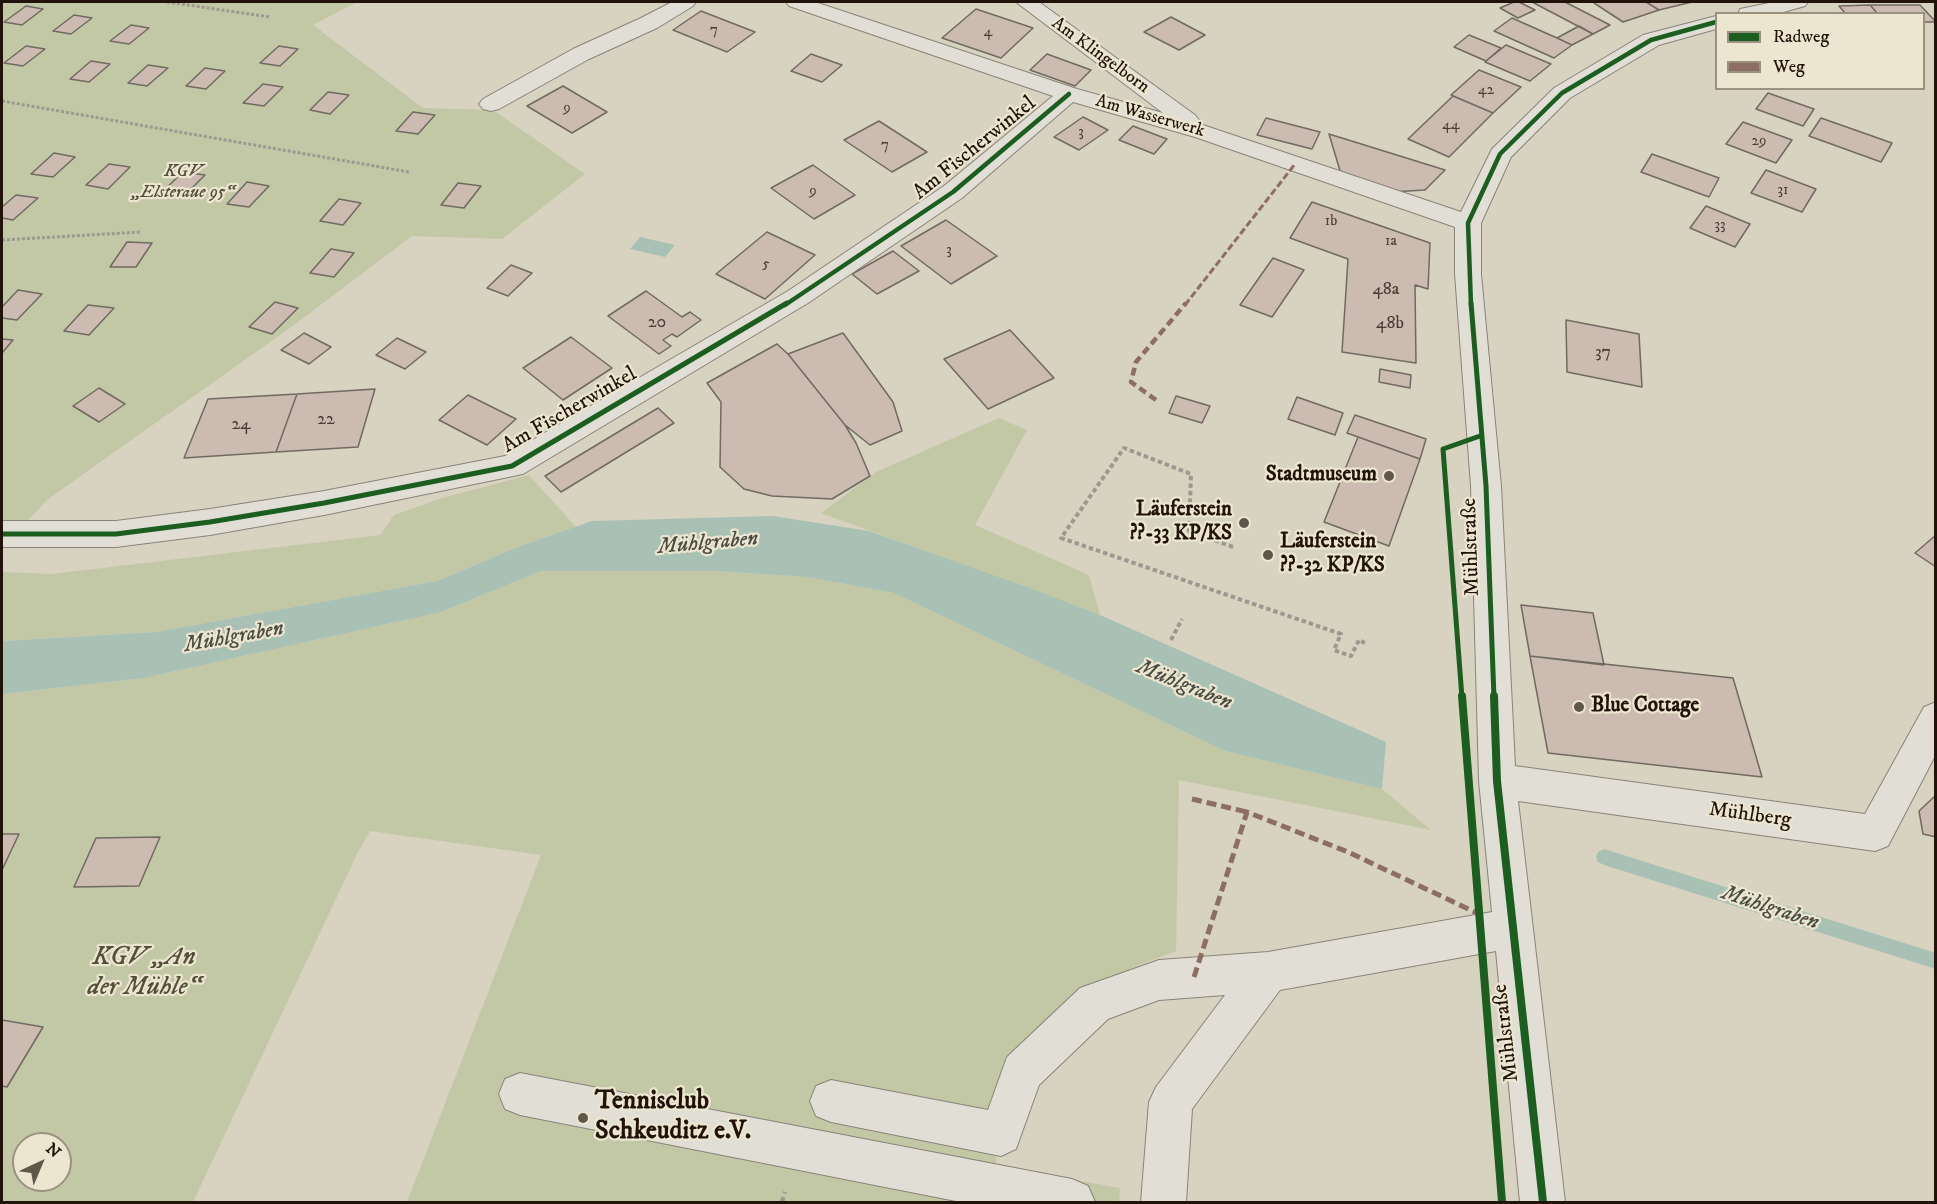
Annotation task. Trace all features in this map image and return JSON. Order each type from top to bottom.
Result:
[{"type":"street","points":[[491,104],[581,54],[649,23],[686,2]]},
{"type":"street","name":"Am Wasserwerk","points":[[796,2],[1069,94],[1203,132],[1468,223]]},
{"type":"street","name":"Am Klingelborn","points":[[1026,2],[1203,132]]},
{"type":"street","points":[[1756,12],[1798,2]]},
{"type":"street","name":"Mühlstraße","points":[[1543,1203],[1497,781],[1486,486],[1468,274],[1468,223],[1500,154],[1562,93],[1651,40],[1715,22]]},
{"type":"street","name":"Am Fischerwinkel","points":[[2,534],[116,534],[210,522],[324,503],[512,466],[798,297],[953,192],[1069,94]]},
{"type":"street","name":"Mühlberg","points":[[1497,781],[1875,832],[1935,718]]},
{"type":"street","points":[[831,1101],[1001,1134],[1022,1072],[1095,1004],[1159,980],[1268,972],[1512,929]]},
{"type":"street","points":[[1164,1203],[1171,1102],[1268,972]]},
{"type":"street","points":[[520,1094],[1072,1203]]},
{"type":"path","points":[[167,2],[270,17]]},
{"type":"path","points":[[2,101],[409,172]]},
{"type":"path","points":[[2,240],[141,232]]},
{"type":"path","points":[[1233,547],[1189,531],[1191,474],[1124,448],[1061,538],[1341,634],[1334,650],[1351,656],[1359,639],[1365,643]]},
{"type":"path","points":[[1171,640],[1182,619]]},
{"type":"green space","name":"KGV „Elsteraue 95“","points":[[2,2],[357,2],[313,25],[423,108],[493,110],[585,174],[502,239],[412,236],[290,328],[48,499],[2,548]]},
{"type":"green space","points":[[999,418],[1027,430],[975,525],[1089,575],[1100,615],[821,513],[876,472]]},
{"type":"green space","points":[[529,475],[576,527],[515,548],[437,581],[156,632],[2,641],[2,572],[52,574],[380,535],[394,515],[442,498]]},
{"type":"green space","name":"KGV „An der Mühle“","points":[[541,571],[716,571],[807,577],[894,593],[1225,751],[1382,789],[1431,830],[1179,780],[1176,951],[1131,968],[1087,997],[1032,1040],[1002,1070],[996,1166],[1120,1188],[1119,1202],[407,1202],[541,855],[370,831],[193,1202],[2,1202],[2,694],[144,678],[441,612]]},
{"type":"water","points":[[640,237],[675,245],[665,257],[630,249]]},
{"type":"water","points":[[773,516],[869,531],[1027,587],[1100,615],[1386,742],[1382,789],[1225,751],[894,593],[807,577],[716,571],[541,571],[441,612],[144,678],[2,694],[2,641],[156,632],[437,581],[515,548],[592,521]]},
{"type":"building","points":[[1514,2],[1535,10],[1518,18],[1500,8]]},
{"type":"building","points":[[1532,2],[1565,2],[1610,25],[1593,34]]},
{"type":"building","points":[[1646,2],[1659,10],[1623,22],[1594,3]]},
{"type":"building","points":[[1646,2],[1692,2],[1659,10]]},
{"type":"building","points":[[1870,5],[1876,12],[1844,12],[1839,6]]},
{"type":"building","points":[[1870,5],[1920,5],[1936,22],[1925,22],[1925,12],[1876,12]]},
{"type":"building","points":[[26,6],[43,9],[22,25],[4,22]]},
{"type":"building","points":[[976,9],[1033,28],[1001,58],[942,38]]},
{"type":"building","points":[[701,11],[755,32],[727,52],[673,30]]},
{"type":"building","points":[[74,15],[92,18],[71,34],[53,31]]},
{"type":"building","points":[[1171,17],[1205,35],[1179,50],[1144,32]]},
{"type":"building","points":[[1512,18],[1572,45],[1554,58],[1494,31]]},
{"type":"building","points":[[131,25],[149,28],[129,44],[110,41]]},
{"type":"building","points":[[1579,26],[1593,34],[1572,45],[1557,38]]},
{"type":"building","points":[[1469,35],[1501,48],[1486,61],[1454,47]]},
{"type":"building","points":[[1506,45],[1551,64],[1530,81],[1485,62]]},
{"type":"building","points":[[26,46],[45,49],[23,66],[4,63]]},
{"type":"building","points":[[279,46],[298,49],[280,66],[260,63]]},
{"type":"building","points":[[811,54],[842,65],[822,82],[791,71]]},
{"type":"building","points":[[1047,54],[1091,70],[1075,86],[1030,70]]},
{"type":"building","points":[[91,61],[110,64],[89,82],[70,79]]},
{"type":"building","points":[[148,65],[168,68],[147,86],[128,83]]},
{"type":"building","points":[[205,68],[225,71],[206,89],[186,86]]},
{"type":"building","points":[[1479,70],[1521,87],[1493,113],[1451,95]]},
{"type":"building","points":[[263,84],[283,87],[264,106],[243,103]]},
{"type":"building","points":[[563,86],[607,112],[572,133],[527,106]]},
{"type":"building","points":[[328,92],[349,95],[330,114],[310,110]]},
{"type":"building","points":[[1768,93],[1814,109],[1803,126],[1756,109]]},
{"type":"building","points":[[1453,96],[1493,113],[1449,157],[1408,139]]},
{"type":"building","points":[[413,112],[435,115],[418,134],[396,131]]},
{"type":"building","points":[[1083,117],[1108,130],[1079,150],[1054,137]]},
{"type":"building","points":[[1266,118],[1320,132],[1312,149],[1257,135]]},
{"type":"building","points":[[1821,118],[1892,143],[1881,162],[1809,136]]},
{"type":"building","points":[[879,121],[927,152],[892,172],[844,140]]},
{"type":"building","points":[[1743,122],[1792,140],[1776,163],[1726,144]]},
{"type":"building","points":[[1133,126],[1167,139],[1154,154],[1119,140]]},
{"type":"building","points":[[1329,134],[1445,170],[1425,190],[1391,192],[1341,174]]},
{"type":"building","points":[[54,153],[75,157],[53,177],[31,174]]},
{"type":"building","points":[[1652,154],[1719,178],[1709,197],[1641,172]]},
{"type":"building","points":[[109,164],[130,167],[108,189],[86,185]]},
{"type":"building","points":[[813,165],[855,195],[814,219],[771,188]]},
{"type":"building","points":[[1766,170],[1816,189],[1802,212],[1751,193]]},
{"type":"building","points":[[183,172],[205,175],[183,197],[161,193]]},
{"type":"building","points":[[247,182],[269,186],[249,207],[227,204]]},
{"type":"building","points":[[458,183],[481,186],[464,208],[441,205]]},
{"type":"building","points":[[16,195],[38,198],[13,220],[2,218],[2,207]]},
{"type":"building","points":[[339,199],[361,203],[343,225],[320,221]]},
{"type":"building","points":[[1312,202],[1430,243],[1428,289],[1415,285],[1416,363],[1342,352],[1348,259],[1290,238]]},
{"type":"building","points":[[1706,206],[1750,224],[1735,247],[1690,228]]},
{"type":"building","points":[[946,220],[997,256],[951,284],[901,246]]},
{"type":"building","points":[[767,232],[815,255],[765,299],[716,274]]},
{"type":"building","points":[[127,242],[152,243],[136,267],[110,267]]},
{"type":"building","points":[[331,249],[354,253],[334,277],[310,273]]},
{"type":"building","points":[[893,251],[919,271],[877,294],[852,274]]},
{"type":"building","points":[[1273,258],[1304,270],[1272,317],[1240,305]]},
{"type":"building","points":[[511,265],[532,273],[508,296],[487,288]]},
{"type":"building","points":[[18,290],[42,294],[17,320],[2,318],[2,307]]},
{"type":"building","points":[[646,291],[682,317],[690,312],[701,320],[677,337],[672,334],[663,340],[671,346],[659,354],[608,316]]},
{"type":"building","points":[[275,302],[298,308],[272,334],[249,327]]},
{"type":"building","points":[[88,305],[114,308],[89,335],[64,331]]},
{"type":"building","points":[[1566,320],[1639,334],[1642,387],[1567,372]]},
{"type":"building","points":[[1010,330],[1054,378],[988,409],[944,359]]},
{"type":"building","points":[[304,333],[331,347],[309,364],[281,350]]},
{"type":"building","points":[[843,333],[893,402],[902,431],[870,445],[845,425],[788,354]]},
{"type":"building","points":[[571,337],[612,368],[563,400],[523,368]]},
{"type":"building","points":[[397,338],[426,352],[405,369],[376,355]]},
{"type":"building","points":[[2,339],[13,340],[2,353]]},
{"type":"building","points":[[777,344],[788,354],[845,425],[856,443],[870,476],[832,499],[772,496],[744,489],[720,467],[721,402],[707,383]]},
{"type":"building","points":[[1380,369],[1411,375],[1410,388],[1379,382]]},
{"type":"building","points":[[99,388],[125,404],[99,422],[73,406]]},
{"type":"building","points":[[375,389],[358,447],[276,452],[297,394]]},
{"type":"building","points":[[297,394],[276,452],[184,458],[208,399]]},
{"type":"building","points":[[468,395],[516,419],[487,445],[439,420]]},
{"type":"building","points":[[1176,396],[1210,406],[1202,423],[1169,413]]},
{"type":"building","points":[[1297,397],[1343,413],[1335,435],[1288,419]]},
{"type":"building","points":[[658,408],[674,423],[561,492],[545,476]]},
{"type":"building","points":[[1355,415],[1426,439],[1420,459],[1347,433]]},
{"type":"building","points":[[1358,437],[1420,459],[1389,546],[1324,522]]},
{"type":"building","points":[[1936,535],[1936,567],[1915,553]]},
{"type":"building","points":[[1521,605],[1593,613],[1604,665],[1530,656]]},
{"type":"building","points":[[1530,656],[1733,678],[1762,777],[1548,753]]},
{"type":"building","points":[[1936,795],[1936,837],[1923,834],[1919,811]]},
{"type":"building","points":[[2,834],[19,834],[2,870]]},
{"type":"building","points":[[160,837],[139,886],[74,887],[96,838]]},
{"type":"building","points":[[2,1020],[43,1027],[7,1087],[2,1086]]},
{"type":"waterway","name":"Mühlgraben","points":[[1604,857],[1936,961]]},
{"type":"marked path","points":[[1156,400],[1131,382],[1136,362],[1212,273],[1295,164]]},
{"type":"marked path","points":[[1192,799],[1247,812]]},
{"type":"marked path","points":[[1194,977],[1247,812],[1348,852],[1479,914]]},
{"type":"cycle path","points":[[1543,1202],[1497,781],[1486,486],[1468,274],[1468,223],[1500,154],[1562,93],[1651,40],[1715,22]]},
{"type":"cycle path","points":[[2,534],[116,534],[210,522],[324,503],[512,466],[798,297],[953,192],[1069,94]]},
{"type":"cycle path","points":[[1480,436],[1443,449],[1502,1202]]},
{"type":"place","name":"Stadtmuseum","points":[[1389,476]]},
{"type":"place","name":"Läuferstein ??-33 KP/KS","points":[[1244,523]]},
{"type":"place","name":"Läuferstein ??-32 KP/KS","points":[[1268,555]]},
{"type":"place","name":"Blue Cottage","points":[[1579,707]]},
{"type":"place","name":"Tennisclub Schkeuditz e.V.","points":[[583,1118]]}]
